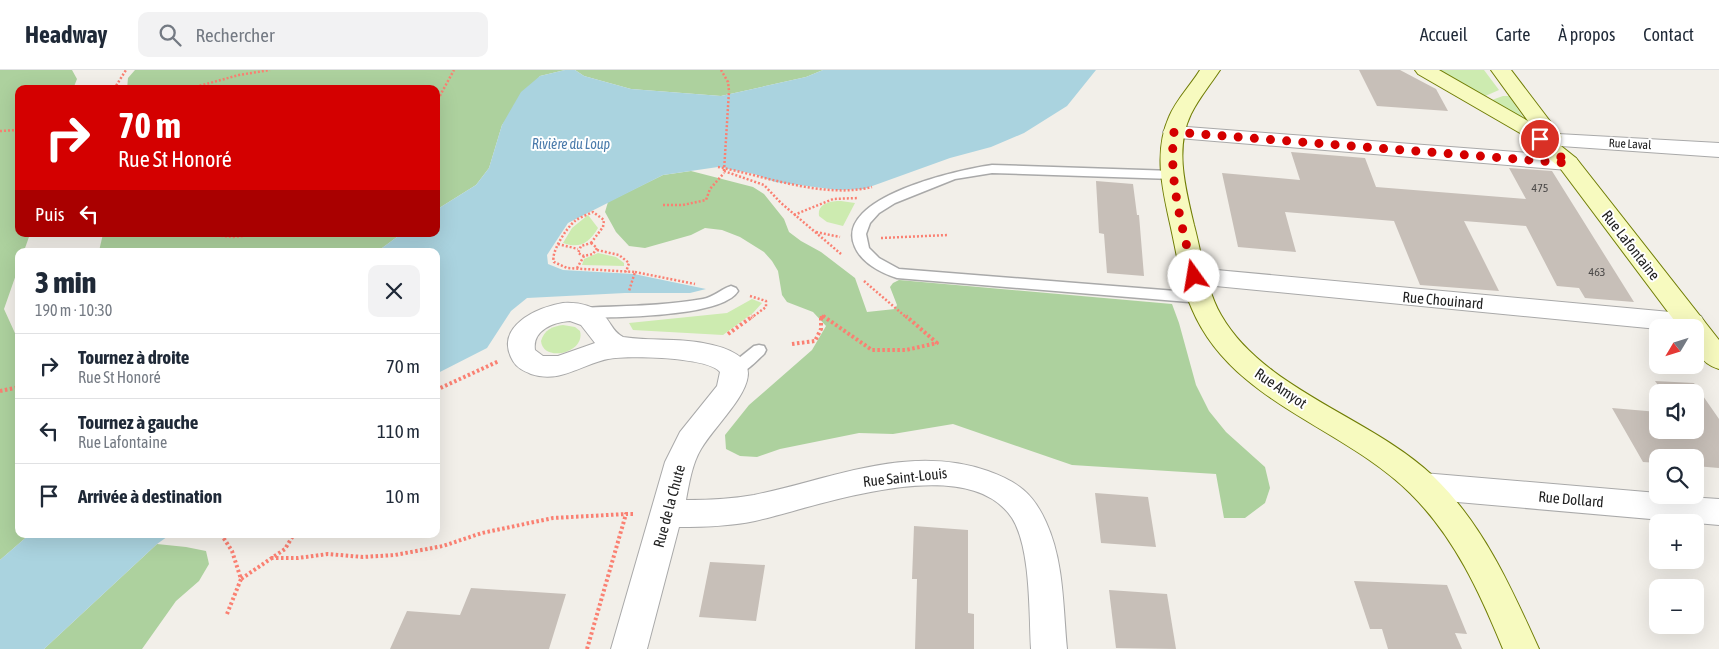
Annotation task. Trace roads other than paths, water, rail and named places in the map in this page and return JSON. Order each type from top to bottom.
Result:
[{"type":"main road","points":[[1424,70],[1547,139]]},
{"type":"main road","name":"Rue Lafontaine","points":[[1501,70],[1547,139],[1568,163],[1689,319]]},
{"type":"main road","name":"Rue Amyot","points":[[1210,72],[1184,108],[1174,132],[1172,151],[1173,175],[1198,287],[1210,319],[1231,350],[1256,373],[1284,393],[1367,442],[1406,470],[1423,486],[1460,529],[1482,562],[1521,649]]},
{"type":"main road","name":"Rue Lafontaine","points":[[1704,339],[1719,359]]},
{"type":"street","points":[[1174,132],[1568,163]]},
{"type":"street","name":"Rue Laval","points":[[1547,139],[1719,150]]},
{"type":"street","name":"Rue Chouinard","points":[[1198,287],[1649,320]]},
{"type":"street","points":[[625,346],[602,350],[572,363],[551,367],[533,363],[525,356],[522,350],[522,339],[527,330],[536,322],[560,313],[580,314],[594,321],[610,341],[625,346],[710,354],[726,360],[734,370]]},
{"type":"street","name":"Rue de la Chute","points":[[629,649],[666,514],[676,469],[691,440],[731,389],[734,370]]},
{"type":"street","name":"Rue Saint-Louis","points":[[666,514],[704,514],[753,508],[873,478],[908,474],[952,472],[985,482],[1008,493],[1022,509],[1035,535],[1041,560],[1049,649]]},
{"type":"street","name":"Rue Dollard","points":[[1423,486],[1719,512]]},
{"type":"lane","points":[[1173,175],[992,169],[971,171],[928,185],[873,211],[864,221],[858,239],[861,247],[869,257],[897,273],[1198,287]]},
{"type":"lane","points":[[580,314],[651,310],[703,304],[718,300],[731,291]]},
{"type":"lane","points":[[734,370],[758,350]]},
{"type":"water","name":"Rivière du Loup","points":[[565,70],[575,70],[584,76],[631,89],[721,96],[806,77],[823,70],[1096,70],[1067,106],[1024,133],[991,147],[950,158],[864,189],[838,190],[775,182],[754,174],[718,167],[663,175],[568,223],[547,255],[548,264],[563,270],[634,274],[706,289],[690,293],[625,293],[527,298],[511,311],[487,348],[440,372],[440,248],[382,248],[397,237],[440,237],[440,208],[476,185],[489,168],[502,125],[521,92],[540,76]]},
{"type":"water","points":[[25,538],[165,538],[44,649],[0,649],[0,560]]}]
